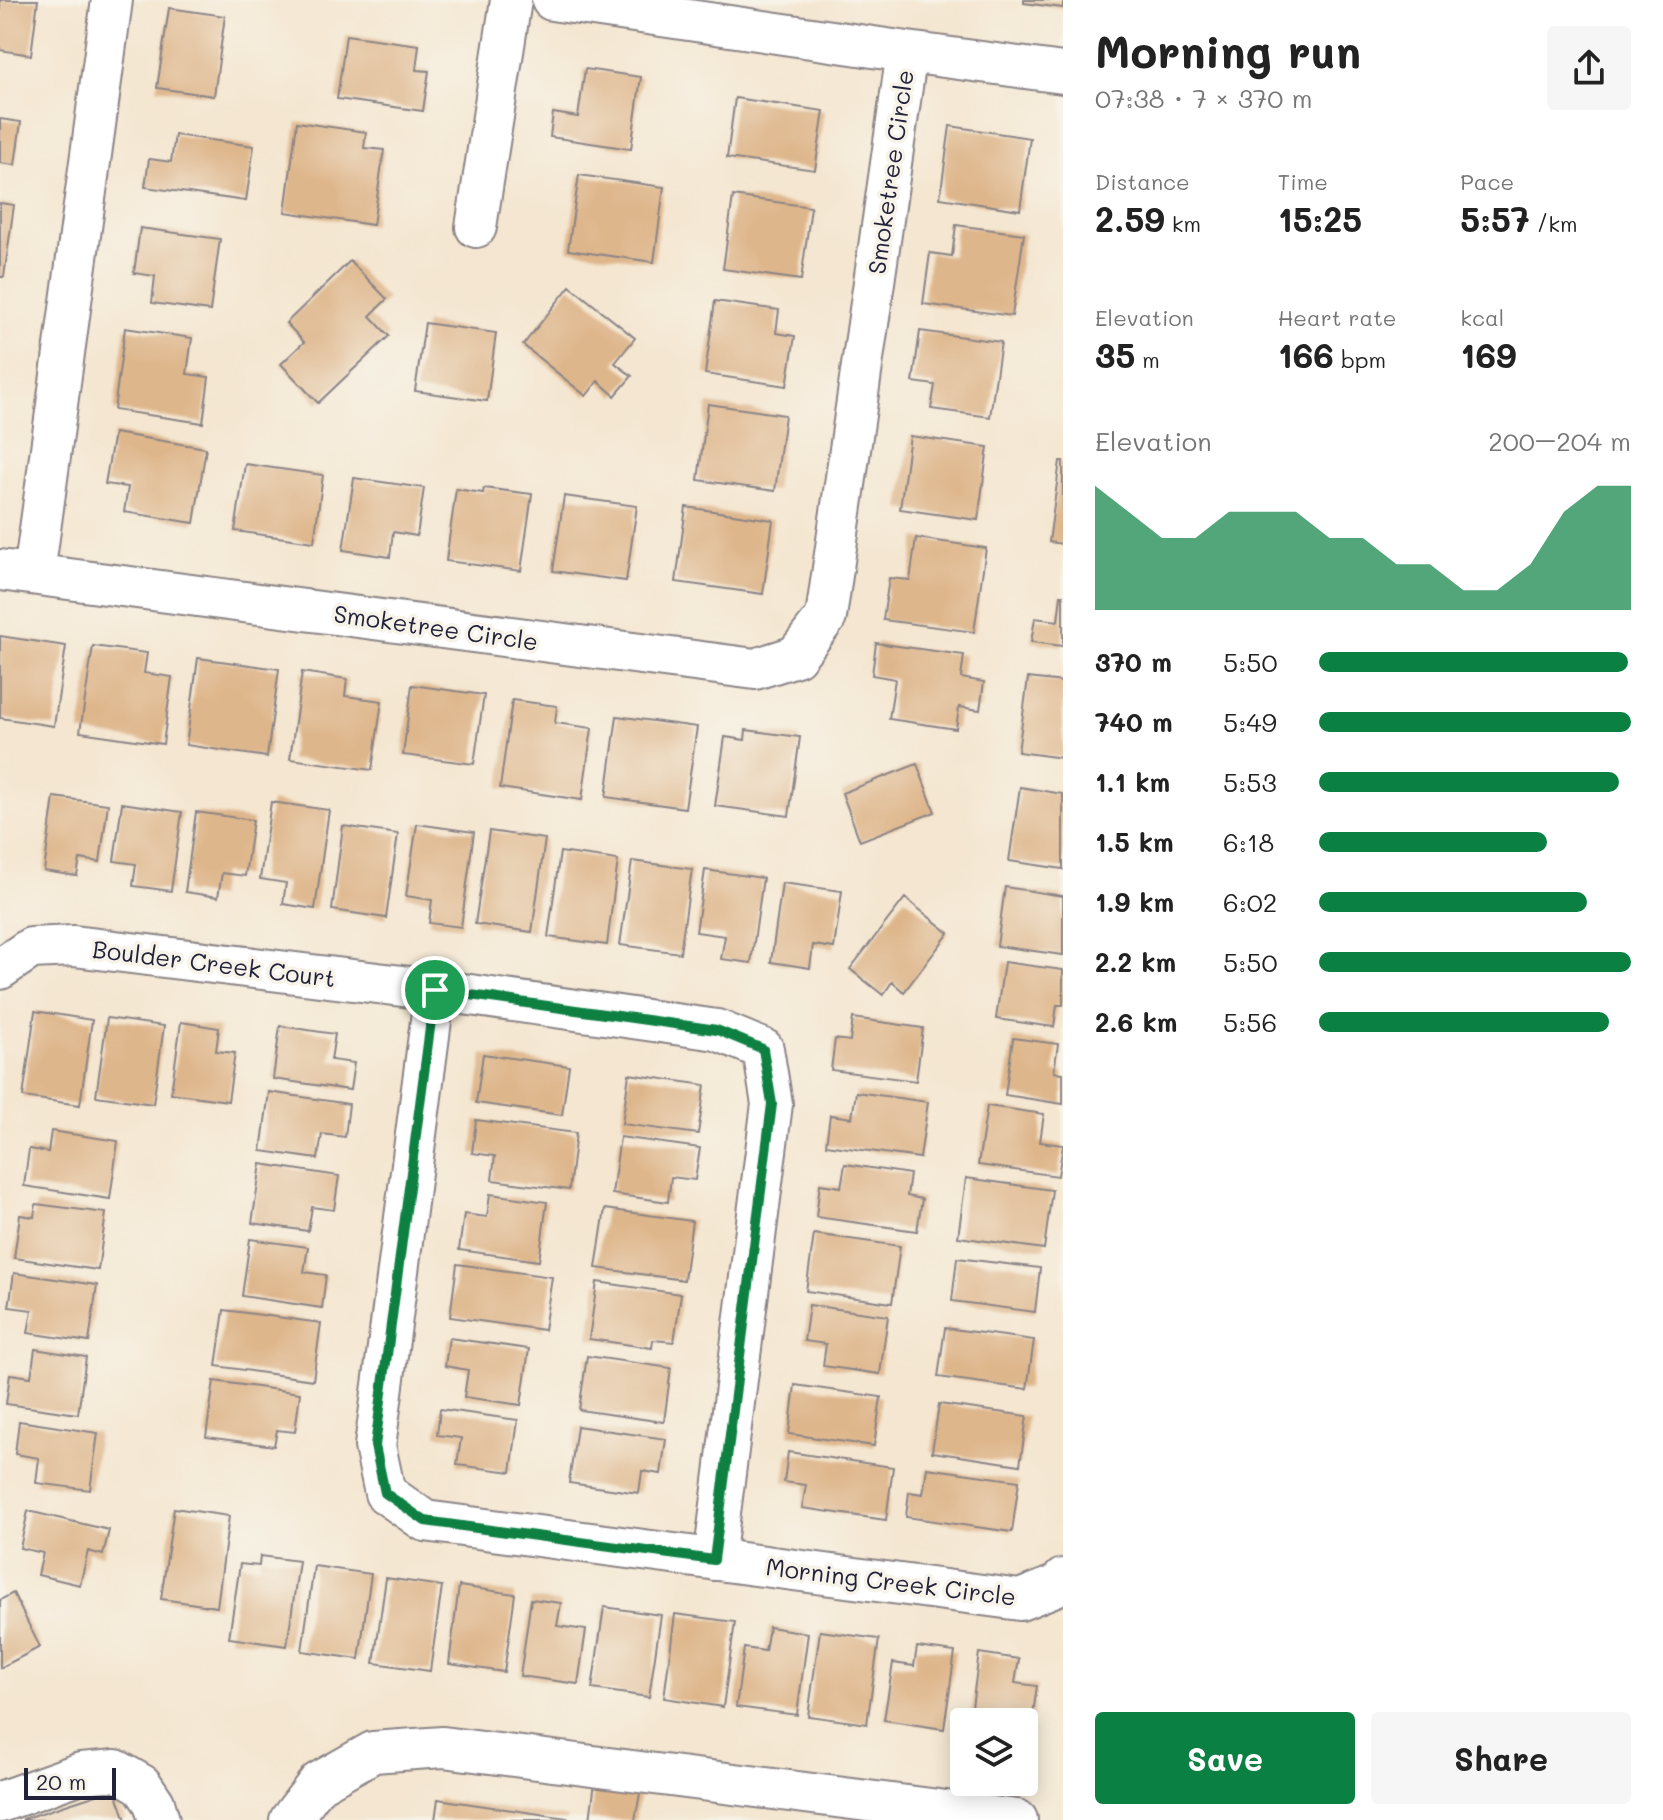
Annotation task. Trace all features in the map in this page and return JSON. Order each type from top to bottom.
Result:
[{"type":"street","name":"Smoketree Circle","points":[[112,0],[17,572],[755,669],[796,656],[826,617],[907,52]]},
{"type":"street","points":[[476,227],[511,0]]},
{"type":"street","name":"Smoketree Circle","points":[[552,0],[1063,73]]},
{"type":"street","name":"Boulder Creek Court","points":[[0,969],[31,948],[74,946],[435,990]]},
{"type":"street","points":[[435,990],[717,1030],[763,1049],[772,1104],[714,1560]]},
{"type":"street","name":"Morning Creek Circle","points":[[435,990],[375,1446],[385,1493],[425,1521],[1020,1600],[1060,1584],[1063,1579]]},
{"type":"street","points":[[290,1820],[318,1783],[373,1752],[443,1747],[931,1814],[1017,1820]]},
{"type":"street","points":[[0,1802],[81,1773],[116,1770],[142,1785],[154,1803],[159,1820]]},
{"type":"building","points":[[0,0],[38,0],[31,55],[0,50]]},
{"type":"building","points":[[1024,0],[1063,0],[1063,8],[1024,3]]},
{"type":"building","points":[[169,8],[225,16],[214,96],[157,88]]},
{"type":"building","points":[[346,35],[419,45],[416,70],[429,71],[423,111],[337,99]]},
{"type":"building","points":[[585,69],[641,77],[631,149],[550,137],[553,113],[578,117]]},
{"type":"building","points":[[735,98],[824,111],[815,170],[727,158]]},
{"type":"building","points":[[0,119],[21,122],[15,165],[0,163]]},
{"type":"building","points":[[297,122],[366,132],[364,148],[384,150],[373,225],[285,212]]},
{"type":"building","points":[[950,126],[1030,138],[1020,210],[940,198]]},
{"type":"building","points":[[175,135],[254,146],[246,201],[145,187],[149,159],[171,162]]},
{"type":"building","points":[[579,175],[664,187],[654,262],[568,250]]},
{"type":"building","points":[[733,196],[811,207],[801,280],[723,269]]},
{"type":"building","points":[[0,203],[14,205],[4,277],[0,277]]},
{"type":"building","points":[[956,225],[1024,234],[1012,316],[923,304],[930,253],[952,256]]},
{"type":"building","points":[[140,228],[220,239],[210,311],[152,303],[155,276],[134,273]]},
{"type":"building","points":[[350,261],[387,299],[370,316],[389,336],[318,403],[281,364],[304,342],[286,323]]},
{"type":"building","points":[[570,286],[635,338],[615,363],[632,376],[615,396],[598,381],[586,396],[523,345]]},
{"type":"building","points":[[715,301],[779,310],[776,333],[795,336],[787,386],[705,374]]},
{"type":"building","points":[[425,323],[496,333],[487,401],[415,391]]},
{"type":"building","points":[[125,328],[192,338],[187,374],[209,377],[203,423],[114,410]]},
{"type":"building","points":[[920,331],[1001,342],[990,417],[931,409],[935,385],[913,382]]},
{"type":"building","points":[[708,404],[785,415],[775,491],[698,480]]},
{"type":"building","points":[[114,433],[206,448],[194,523],[124,512],[128,487],[105,484]]},
{"type":"building","points":[[910,436],[988,447],[978,520],[900,509]]},
{"type":"building","points":[[1060,461],[1063,461],[1063,544],[1049,542]]},
{"type":"building","points":[[245,464],[323,475],[314,542],[235,531]]},
{"type":"building","points":[[354,478],[424,488],[417,536],[393,532],[390,557],[343,550]]},
{"type":"building","points":[[484,488],[532,494],[521,571],[446,561],[456,489],[483,493]]},
{"type":"building","points":[[564,496],[637,506],[626,581],[553,571]]},
{"type":"building","points":[[686,507],[773,520],[763,594],[676,582]]},
{"type":"building","points":[[916,538],[986,548],[974,632],[883,620],[889,578],[910,580]]},
{"type":"building","points":[[1061,595],[1063,646],[1031,642],[1035,618],[1058,621]]},
{"type":"building","points":[[0,636],[66,646],[54,726],[0,718]]},
{"type":"building","points":[[876,643],[964,655],[961,678],[984,682],[980,710],[959,707],[956,729],[889,719],[895,679],[872,675]]},
{"type":"building","points":[[93,646],[147,653],[144,673],[172,677],[163,744],[80,732]]},
{"type":"building","points":[[198,658],[279,669],[267,757],[186,745]]},
{"type":"building","points":[[302,672],[347,679],[345,696],[382,701],[372,770],[290,759]]},
{"type":"building","points":[[1028,678],[1063,682],[1063,758],[1018,752]]},
{"type":"building","points":[[412,685],[484,695],[474,764],[403,755]]},
{"type":"building","points":[[512,700],[557,706],[555,723],[592,728],[582,800],[500,788]]},
{"type":"building","points":[[617,716],[697,727],[685,808],[606,797]]},
{"type":"building","points":[[746,730],[800,737],[789,816],[715,806],[725,737],[745,740]]},
{"type":"building","points":[[917,764],[935,812],[860,841],[842,793]]},
{"type":"building","points":[[1020,787],[1063,794],[1063,869],[1009,861]]},
{"type":"building","points":[[54,797],[108,804],[100,862],[80,859],[77,876],[44,871]]},
{"type":"building","points":[[271,802],[329,810],[315,909],[283,904],[286,883],[260,879]]},
{"type":"building","points":[[122,803],[182,812],[171,891],[133,886],[136,864],[114,861]]},
{"type":"building","points":[[196,812],[253,820],[245,876],[222,873],[218,897],[185,892]]},
{"type":"building","points":[[417,824],[474,832],[461,927],[429,923],[432,900],[406,896]]},
{"type":"building","points":[[343,826],[398,834],[386,918],[332,910]]},
{"type":"building","points":[[489,831],[545,839],[532,932],[475,924]]},
{"type":"building","points":[[560,852],[618,860],[607,945],[548,937]]},
{"type":"building","points":[[632,861],[692,869],[680,953],[620,945]]},
{"type":"building","points":[[705,870],[763,878],[751,963],[721,959],[725,936],[696,932]]},
{"type":"building","points":[[782,883],[842,891],[834,948],[813,945],[810,968],[771,962]]},
{"type":"building","points":[[1005,887],[1063,896],[1063,955],[997,946]]},
{"type":"building","points":[[905,898],[949,933],[904,992],[892,982],[883,995],[850,969]]},
{"type":"building","points":[[1004,962],[1063,970],[1063,1005],[1057,1005],[1054,1027],[996,1019]]},
{"type":"building","points":[[35,1011],[92,1020],[80,1105],[23,1097]]},
{"type":"building","points":[[107,1018],[164,1026],[153,1104],[96,1096]]},
{"type":"building","points":[[853,1018],[923,1028],[916,1081],[831,1070],[835,1039],[850,1041]]},
{"type":"building","points":[[181,1022],[219,1028],[216,1051],[235,1053],[228,1101],[171,1093]]},
{"type":"building","points":[[280,1026],[335,1034],[331,1060],[354,1063],[350,1090],[273,1079]]},
{"type":"building","points":[[1013,1038],[1058,1044],[1054,1072],[1063,1073],[1063,1104],[1005,1095]]},
{"type":"building","points":[[483,1054],[569,1066],[562,1115],[476,1103]]},
{"type":"building","points":[[629,1074],[705,1085],[698,1134],[622,1124]]},
{"type":"building","points":[[269,1092],[349,1104],[345,1137],[322,1134],[318,1159],[261,1151]]},
{"type":"building","points":[[856,1092],[928,1102],[920,1158],[826,1145],[830,1115],[852,1118]]},
{"type":"building","points":[[987,1106],[1044,1114],[1040,1142],[1063,1145],[1058,1176],[978,1165]]},
{"type":"building","points":[[476,1120],[576,1133],[569,1190],[492,1180],[495,1156],[472,1153]]},
{"type":"building","points":[[51,1131],[118,1141],[110,1199],[24,1186],[29,1149],[48,1152]]},
{"type":"building","points":[[620,1137],[700,1148],[695,1180],[671,1177],[668,1202],[612,1194]]},
{"type":"building","points":[[261,1164],[339,1176],[334,1210],[312,1207],[308,1231],[252,1223]]},
{"type":"building","points":[[845,1164],[910,1174],[907,1196],[922,1199],[917,1231],[816,1217],[820,1184],[841,1187]]},
{"type":"building","points":[[966,1178],[1052,1190],[1044,1249],[958,1237]]},
{"type":"building","points":[[490,1194],[547,1202],[539,1261],[459,1250],[464,1214],[487,1217]]},
{"type":"building","points":[[36,1204],[106,1213],[98,1270],[14,1258],[20,1215],[34,1217]]},
{"type":"building","points":[[605,1209],[692,1221],[684,1280],[596,1268]]},
{"type":"building","points":[[814,1234],[900,1246],[892,1303],[806,1291]]},
{"type":"building","points":[[250,1239],[308,1247],[304,1272],[326,1275],[322,1308],[242,1296]]},
{"type":"building","points":[[957,1258],[1040,1268],[1035,1312],[952,1301]]},
{"type":"building","points":[[457,1264],[552,1277],[544,1330],[450,1317]]},
{"type":"building","points":[[14,1273],[97,1285],[89,1342],[28,1333],[32,1310],[9,1307]]},
{"type":"building","points":[[597,1282],[681,1294],[674,1342],[653,1340],[652,1348],[589,1339]]},
{"type":"building","points":[[809,1305],[888,1316],[880,1374],[823,1366],[826,1344],[804,1341]]},
{"type":"building","points":[[224,1310],[321,1323],[313,1380],[216,1366]]},
{"type":"building","points":[[945,1328],[1034,1340],[1027,1389],[938,1377]]},
{"type":"building","points":[[449,1338],[529,1349],[521,1405],[464,1397],[468,1370],[445,1366]]},
{"type":"building","points":[[35,1349],[86,1357],[78,1414],[6,1404],[10,1374],[31,1377]]},
{"type":"building","points":[[587,1356],[671,1368],[664,1422],[579,1410]]},
{"type":"building","points":[[214,1381],[300,1393],[295,1432],[277,1430],[274,1446],[206,1437]]},
{"type":"building","points":[[795,1385],[881,1397],[874,1446],[789,1434]]},
{"type":"building","points":[[939,1404],[1027,1416],[1020,1465],[932,1452]]},
{"type":"building","points":[[440,1409],[518,1420],[511,1472],[457,1465],[461,1438],[437,1435]]},
{"type":"building","points":[[19,1421],[98,1433],[90,1490],[36,1483],[39,1458],[15,1454]]},
{"type":"building","points":[[577,1426],[666,1439],[661,1474],[642,1471],[639,1493],[569,1483]]},
{"type":"building","points":[[788,1452],[893,1467],[886,1520],[802,1508],[806,1485],[784,1482]]},
{"type":"building","points":[[927,1468],[1019,1481],[1012,1532],[906,1517],[909,1492],[923,1494]]},
{"type":"building","points":[[174,1508],[229,1516],[217,1607],[161,1599]]},
{"type":"building","points":[[28,1511],[109,1530],[103,1555],[88,1551],[80,1585],[38,1575],[43,1553],[20,1548]]},
{"type":"building","points":[[260,1556],[299,1561],[287,1646],[229,1638],[240,1564],[259,1566]]},
{"type":"building","points":[[314,1566],[371,1574],[359,1659],[302,1651]]},
{"type":"building","points":[[386,1578],[442,1586],[430,1671],[374,1663]]},
{"type":"building","points":[[459,1586],[515,1594],[504,1672],[449,1664]]},
{"type":"building","points":[[13,1593],[40,1647],[0,1668],[0,1600]]},
{"type":"building","points":[[531,1599],[561,1603],[557,1626],[586,1630],[578,1684],[520,1676]]},
{"type":"building","points":[[604,1607],[661,1615],[649,1697],[592,1689]]},
{"type":"building","points":[[675,1614],[735,1622],[723,1707],[664,1698]]},
{"type":"building","points":[[769,1627],[808,1633],[797,1715],[736,1707],[744,1648],[765,1651]]},
{"type":"building","points":[[820,1631],[879,1639],[867,1724],[808,1716]]},
{"type":"building","points":[[917,1647],[955,1652],[944,1729],[884,1720],[893,1663],[914,1666]]},
{"type":"building","points":[[979,1653],[1019,1659],[1015,1683],[1037,1686],[1034,1708],[972,1708]]},
{"type":"building","points":[[595,1782],[641,1788],[635,1820],[590,1820]]},
{"type":"building","points":[[115,1789],[126,1820],[23,1820],[23,1819]]},
{"type":"building","points":[[438,1799],[567,1818],[435,1820]]},
{"type":"route","points":[[435,990],[717,1030],[763,1049],[772,1104],[714,1560],[425,1521],[385,1493],[375,1446],[435,990]]}]
